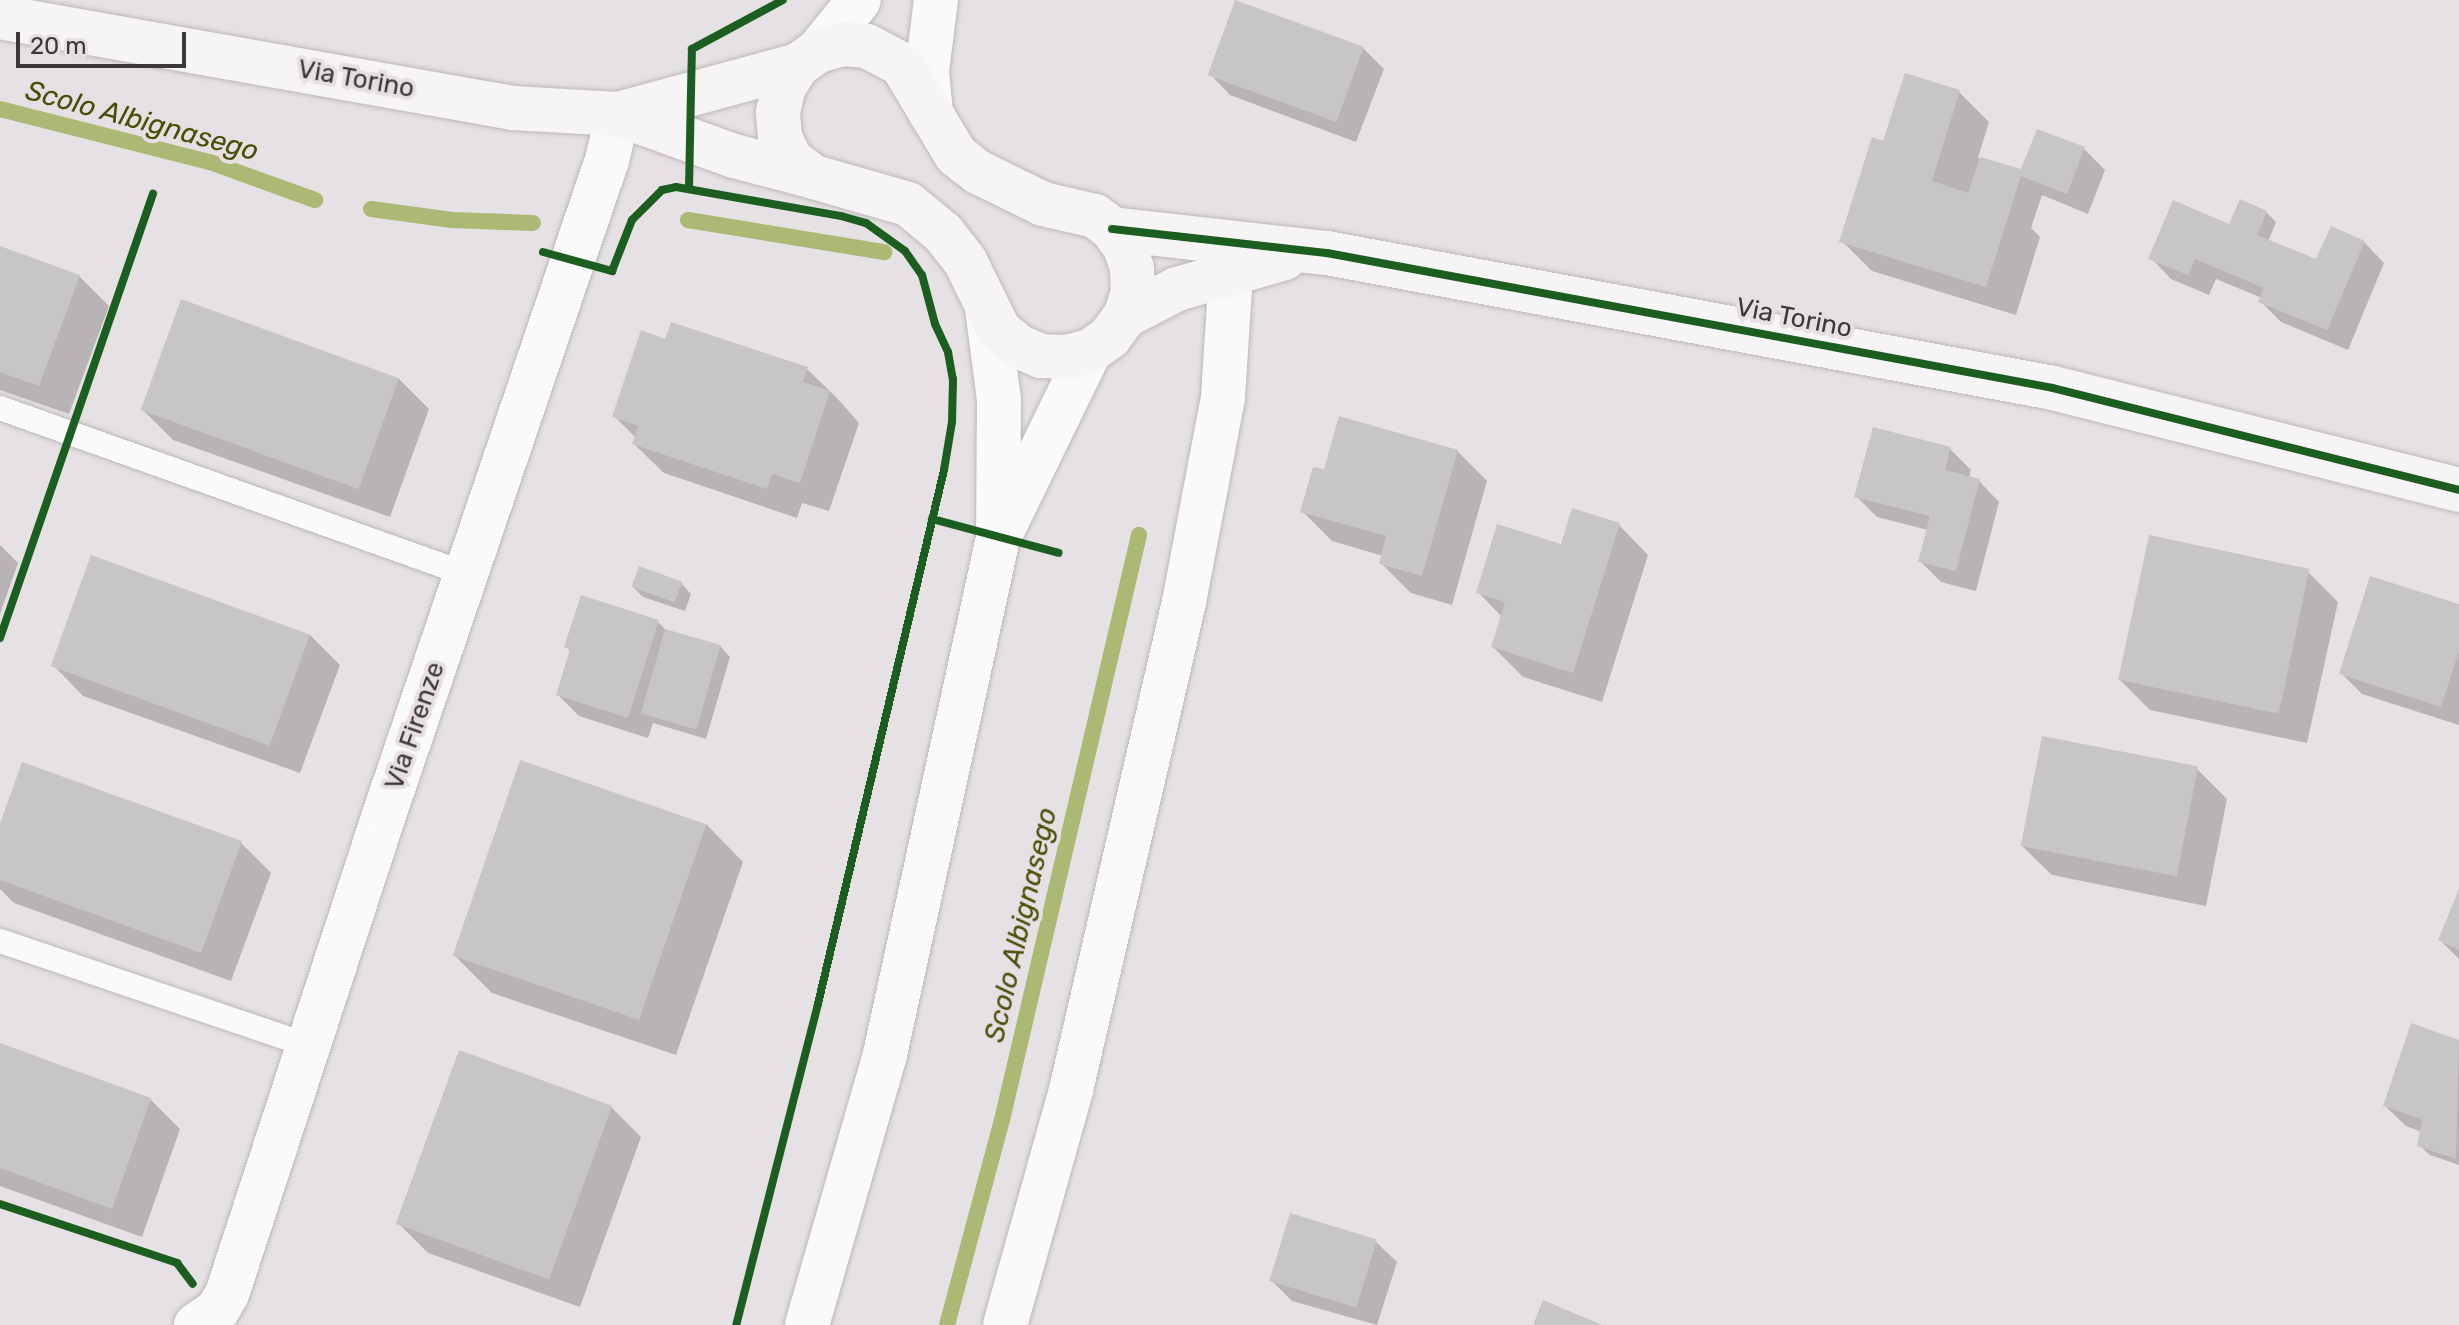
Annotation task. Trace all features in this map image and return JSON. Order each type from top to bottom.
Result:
[{"type":"street","points":[[814,177],[791,160],[780,137],[778,112],[784,87],[859,0]]},
{"type":"street","points":[[931,114],[927,71],[936,0]]},
{"type":"street","name":"Via Torino","points":[[0,17],[513,108],[618,114],[734,156],[908,204],[943,233],[965,261],[982,290],[987,308],[999,330],[1018,346],[1041,356],[1066,357],[1090,351]]},
{"type":"street","name":"Via Torino","points":[[618,114],[808,58],[843,44],[867,46],[892,57],[910,75],[956,155],[978,172],[1043,204],[1095,216],[1112,229],[1327,253],[2053,388],[2459,490]]},
{"type":"street","name":"Via Firenze","points":[[196,1325],[217,1311],[227,1294],[607,160],[618,114]]},
{"type":"street","points":[[998,538],[1090,351],[1110,337],[1125,316],[1133,292],[1132,268],[1125,247],[1112,229]]},
{"type":"street","name":"Via Torino","points":[[1125,316],[1177,289],[1276,259],[1327,253]]},
{"type":"street","points":[[1005,1325],[1071,1090],[1184,602],[1223,397],[1231,273]]},
{"type":"street","points":[[807,1325],[885,1054],[998,538],[999,400],[987,308]]},
{"type":"lane","points":[[0,408],[468,575]]},
{"type":"lane","points":[[0,941],[308,1045]]},
{"type":"building","points":[[1235,0],[1364,47],[1336,122],[1208,75]]},
{"type":"building","points":[[1905,73],[1960,90],[1932,181],[1968,193],[1980,157],[2021,169],[2037,129],[2085,147],[2067,194],[2021,176],[1986,287],[1839,242],[1872,137],[1883,141]]},
{"type":"building","points":[[2240,199],[2267,211],[2257,235],[2316,259],[2331,226],[2365,241],[2327,330],[2258,302],[2264,288],[2195,259],[2188,275],[2148,259],[2173,200],[2229,224]]},
{"type":"building","points":[[0,246],[80,275],[39,386],[0,372]]},
{"type":"building","points":[[181,299],[399,378],[359,489],[141,410]]},
{"type":"building","points":[[671,322],[808,367],[803,382],[830,391],[800,483],[772,474],[767,489],[632,444],[638,426],[612,417],[641,330],[665,339]]},
{"type":"building","points":[[1339,416],[1458,450],[1422,576],[1379,564],[1386,536],[1300,512],[1313,467],[1324,469]]},
{"type":"building","points":[[1873,427],[1951,447],[1945,470],[1980,479],[1956,571],[1918,562],[1930,516],[1854,497]]},
{"type":"building","points":[[1572,508],[1620,523],[1573,673],[1491,647],[1505,602],[1476,593],[1497,524],[1561,544]]},
{"type":"building","points":[[2149,535],[2309,569],[2279,714],[2118,680]]},
{"type":"building","points":[[91,555],[310,635],[270,746],[51,666]]},
{"type":"building","points":[[639,566],[682,582],[675,602],[631,587]]},
{"type":"building","points":[[2370,576],[2459,604],[2459,651],[2441,707],[2339,674]]},
{"type":"building","points":[[581,595],[659,620],[628,718],[556,695],[570,649],[564,647]]},
{"type":"building","points":[[665,629],[721,645],[696,730],[641,714]]},
{"type":"building","points":[[2042,736],[2198,766],[2177,876],[2021,846]]},
{"type":"building","points":[[520,760],[706,824],[639,1020],[453,956]]},
{"type":"building","points":[[22,762],[242,841],[201,953],[0,880],[0,824]]},
{"type":"building","points":[[2459,889],[2459,950],[2438,940]]},
{"type":"building","points":[[2411,1023],[2459,1040],[2456,1159],[2417,1146],[2422,1119],[2383,1106]]},
{"type":"building","points":[[0,1043],[151,1098],[112,1209],[0,1168]]},
{"type":"building","points":[[459,1050],[612,1106],[549,1280],[396,1224]]},
{"type":"building","points":[[1290,1213],[1377,1240],[1356,1308],[1269,1281]]},
{"type":"building","points":[[1543,1300],[1602,1325],[1533,1325]]},
{"type":"waterway","name":"Scolo Albignasego","points":[[0,109],[210,162],[315,200]]},
{"type":"waterway","name":"Scolo Albignasego","points":[[371,209],[452,220],[533,223]]},
{"type":"waterway","name":"Scolo Albignasego","points":[[688,220],[884,252]]},
{"type":"waterway","name":"Scolo Albignasego","points":[[947,1325],[1002,1120],[1139,535]]},
{"type":"cycle path","points":[[689,188],[692,49],[783,0]]},
{"type":"cycle path","points":[[543,252],[612,271],[632,220],[662,190],[676,187],[866,223],[905,251],[922,275],[935,324],[948,352],[953,379],[952,422],[944,470],[818,1004],[736,1325]]},
{"type":"cycle path","points":[[0,638],[153,194]]},
{"type":"cycle path","points":[[1112,229],[1327,253],[2053,388],[2459,490]]},
{"type":"cycle path","points":[[932,519],[1059,553]]},
{"type":"cycle path","points":[[0,1204],[177,1263],[193,1284]]}]
